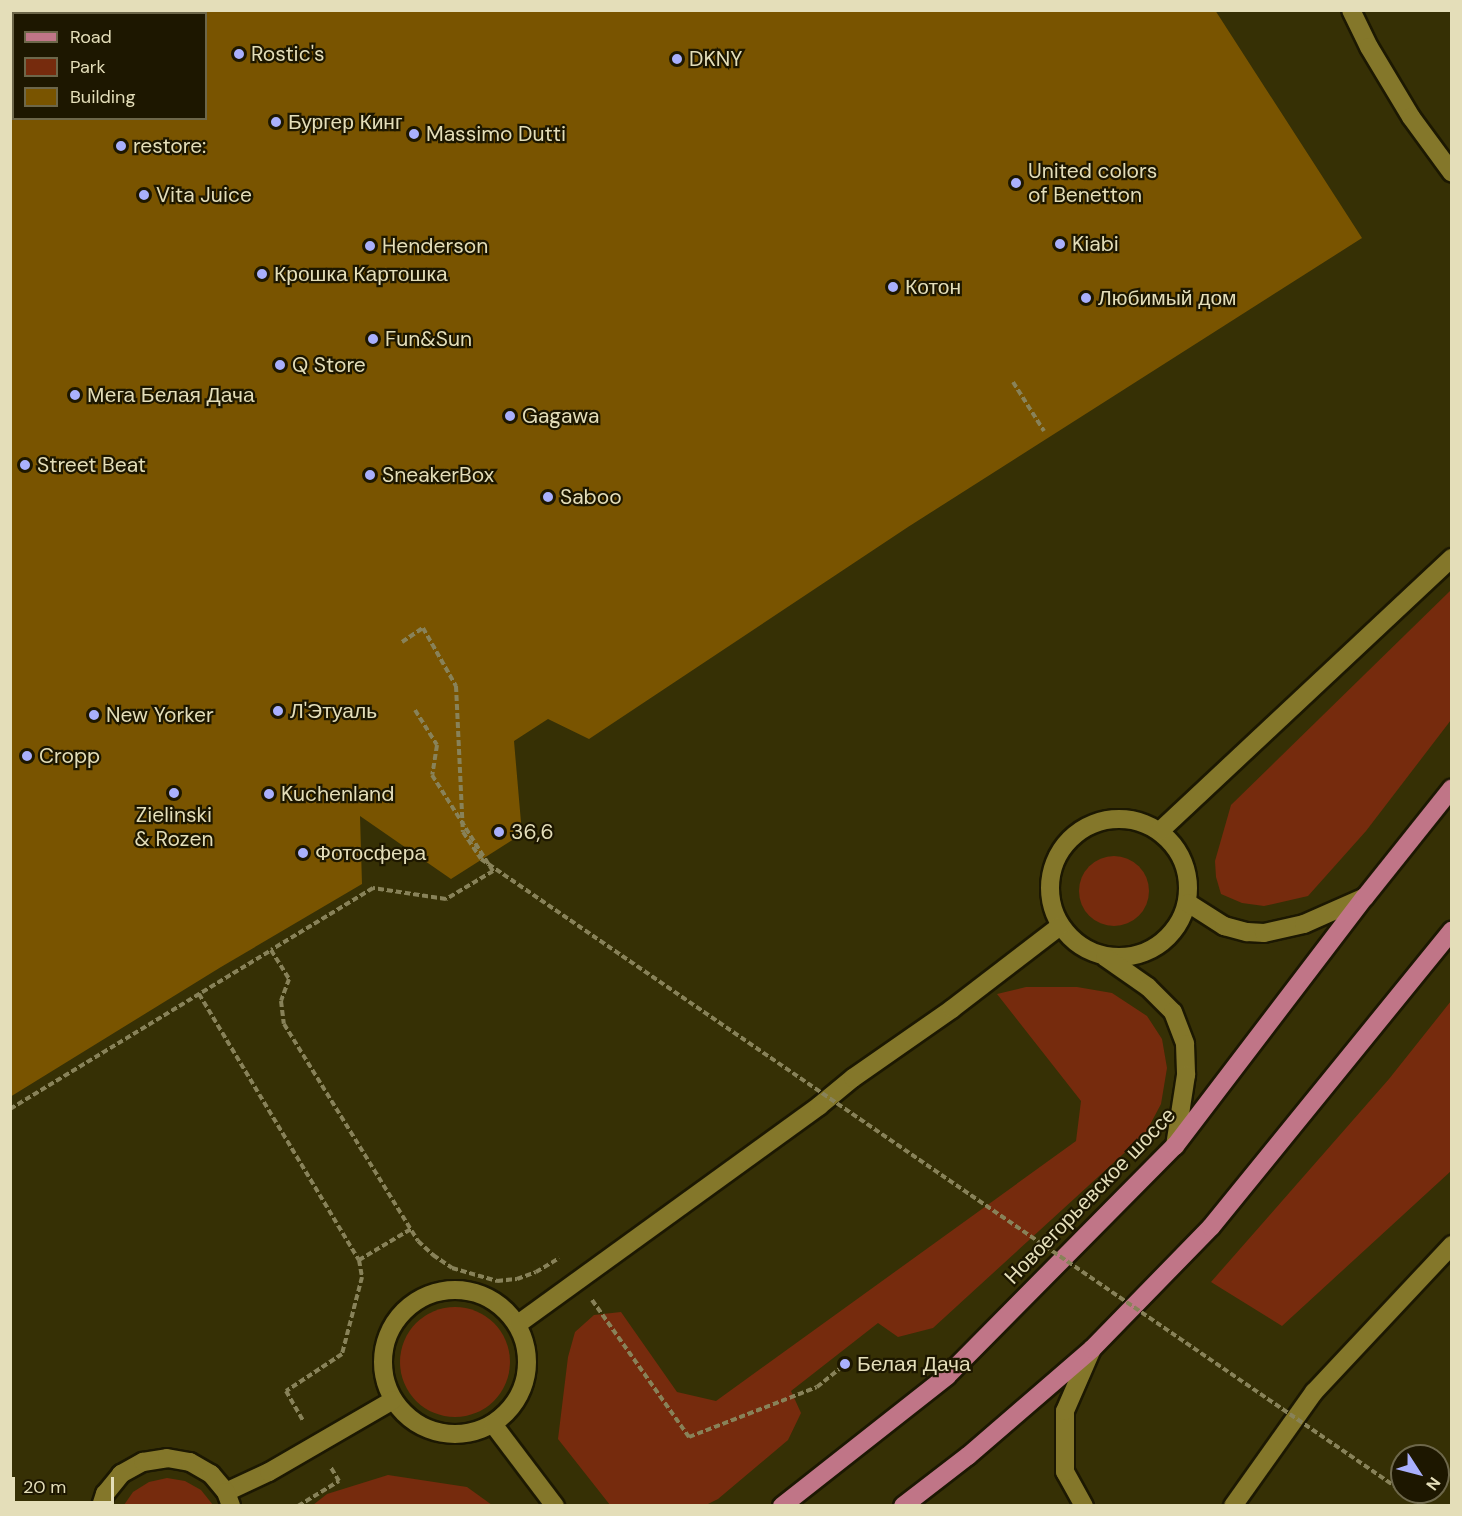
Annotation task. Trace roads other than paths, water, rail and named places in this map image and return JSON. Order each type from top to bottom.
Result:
[{"type":"main road","name":"Новоегорьевское шоссе","points":[[782,1506],[947,1376],[1174,1146],[1365,897],[1452,788]]},
{"type":"main road","points":[[903,1506],[968,1456],[1092,1349],[1211,1227],[1452,930]]},
{"type":"street","points":[[1351,10],[1369,47],[1411,117],[1452,172]]},
{"type":"street","points":[[1160,831],[1452,558]]},
{"type":"street","points":[[1105,957],[1132,957],[1157,947],[1177,928],[1188,903],[1188,876],[1178,850],[1160,831],[1133,819],[1103,820],[1076,833],[1059,852],[1050,876],[1050,902],[1060,926],[1079,946],[1105,957],[1148,987],[1173,1012],[1185,1044],[1186,1075],[1174,1146]]},
{"type":"street","points":[[1188,903],[1224,926],[1247,932],[1264,933],[1304,924],[1365,897]]},
{"type":"street","points":[[518,1324],[952,1009],[1060,926]]},
{"type":"street","points":[[1233,1506],[1314,1392],[1452,1245]]},
{"type":"street","points":[[446,1289],[474,1290],[499,1303],[518,1324],[527,1350],[526,1379],[514,1405],[493,1424],[466,1434],[438,1433],[412,1421],[393,1400],[382,1373],[384,1343],[397,1317],[419,1298],[446,1289]]},
{"type":"street","points":[[1084,1506],[1065,1472],[1065,1411],[1092,1349]]},
{"type":"street","points":[[101,1506],[105,1494],[122,1474],[143,1462],[167,1458],[190,1462],[211,1474],[228,1499],[316,1443],[393,1400]]},
{"type":"street","points":[[493,1424],[555,1506]]},
{"type":"place","name":"Rostic's","points":[[239,54]]},
{"type":"place","name":"DKNY","points":[[677,59]]},
{"type":"place","name":"Бургер Кинг","points":[[276,122]]},
{"type":"place","name":"Massimo Dutti","points":[[414,134]]},
{"type":"place","name":"restore:","points":[[121,146]]},
{"type":"place","name":"United colors of Benetton","points":[[1016,183]]},
{"type":"place","name":"Vita Juice","points":[[144,195]]},
{"type":"place","name":"Kiabi","points":[[1060,244]]},
{"type":"place","name":"Henderson","points":[[370,246]]},
{"type":"place","name":"Крошка Картошка","points":[[262,274]]},
{"type":"place","name":"Котон","points":[[893,287]]},
{"type":"place","name":"Любимый дом","points":[[1086,298]]},
{"type":"place","name":"Fun&Sun","points":[[373,339]]},
{"type":"place","name":"Q Store","points":[[280,365]]},
{"type":"place","name":"Мега Белая Дача","points":[[75,395]]},
{"type":"place","name":"Gagawa","points":[[510,416]]},
{"type":"place","name":"Street Beat","points":[[25,465]]},
{"type":"place","name":"SneakerBox","points":[[370,475]]},
{"type":"place","name":"Saboo","points":[[548,497]]},
{"type":"place","name":"Л'Этуаль","points":[[278,711]]},
{"type":"place","name":"New Yorker","points":[[94,715]]},
{"type":"place","name":"Cropp","points":[[27,756]]},
{"type":"place","name":"Zielinski & Rozen","points":[[174,793]]},
{"type":"place","name":"Kuchenland","points":[[269,794]]},
{"type":"place","name":"36,6","points":[[499,832]]},
{"type":"place","name":"Фотосфера","points":[[303,853]]},
{"type":"place","name":"Белая Дача","points":[[845,1364]]}]
